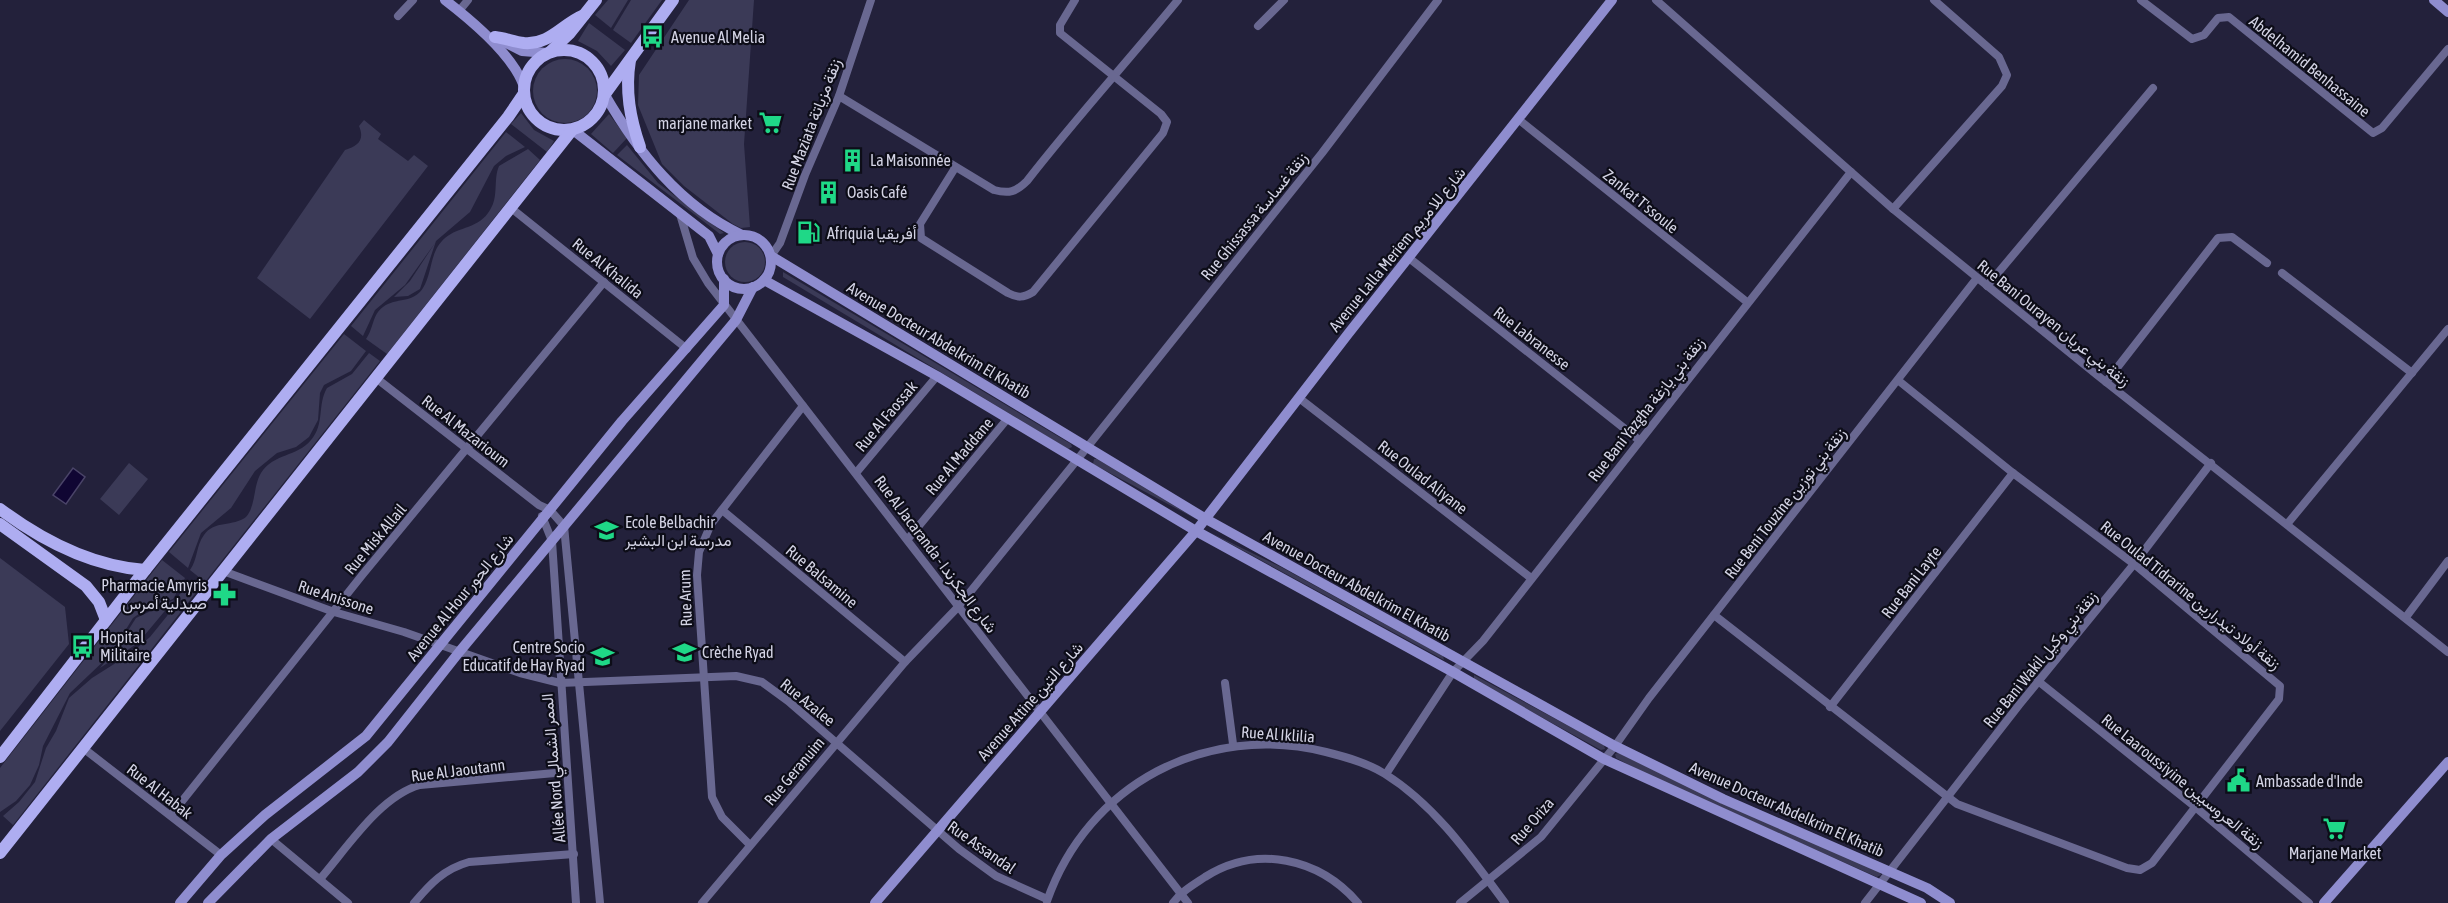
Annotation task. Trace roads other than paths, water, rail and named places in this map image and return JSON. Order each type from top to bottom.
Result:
[{"type":"main road","points":[[446,0],[490,36],[515,66],[526,105],[540,122],[550,127],[572,130],[710,236],[718,254],[718,267],[724,279],[724,305]]},
{"type":"main road","points":[[0,756],[145,570],[508,117],[523,89],[530,69],[549,52],[596,0]]},
{"type":"main road","points":[[0,853],[572,130],[591,121],[602,105],[605,94],[673,0]]},
{"type":"main road","name":"Avenue Lalla Meriem شارع للا مريم","points":[[1206,519],[1612,0]]},
{"type":"main road","points":[[2434,0],[2448,12]]},
{"type":"main road","points":[[490,36],[523,43],[540,42],[555,35],[584,15]]},
{"type":"main road","points":[[490,36],[522,51],[570,50],[589,58],[602,74],[605,94],[651,165],[714,220],[742,235],[760,240],[771,256],[770,269],[764,280],[753,287],[740,288],[724,279]]},
{"type":"main road","points":[[630,59],[628,103],[640,147]]},
{"type":"main road","points":[[718,254],[730,239],[742,235]]},
{"type":"main road","name":"Avenue Docteur Abdelkrim El Khatib","points":[[771,256],[1206,519],[1615,746],[1714,794],[1927,888],[1950,903]]},
{"type":"main road","name":"Avenue Docteur Abdelkrim El Khatib","points":[[764,280],[937,376],[1196,531],[1453,672],[1604,759],[1922,903]]},
{"type":"main road","name":"Avenue Al Hour شارع الحور","points":[[208,903],[271,839],[373,758],[736,320],[753,287]]},
{"type":"main road","name":"Avenue Al Hour شارع الحور","points":[[180,903],[221,855],[272,809],[366,736],[622,421],[724,305]]},
{"type":"main road","points":[[0,509],[40,536],[89,559],[120,568],[145,570]]},
{"type":"main road","name":"Avenue Attine شارع التين","points":[[875,903],[935,830],[1041,712],[1206,519]]},
{"type":"main road","points":[[0,524],[86,586],[99,602],[106,620]]},
{"type":"main road","points":[[2324,903],[2448,762]]},
{"type":"street","points":[[398,16],[412,0]]},
{"type":"street","points":[[459,11],[468,0]]},
{"type":"street","name":"Rue Maziata زنقة مزياتة","points":[[771,256],[780,243],[839,96],[871,0]]},
{"type":"street","points":[[955,168],[920,224],[921,238],[1008,293],[1018,297],[1026,296],[1033,292],[1166,128],[1167,122],[1161,114],[1060,33],[1060,25],[1075,0]]},
{"type":"street","points":[[839,96],[994,190],[1011,193],[1019,190],[1076,118],[1115,76],[1178,0]]},
{"type":"street","points":[[1258,26],[1284,0]]},
{"type":"street","name":"Rue Ghissassa زنقة غساسة","points":[[1077,460],[1322,153],[1438,0]]},
{"type":"street","name":"Rue Bani Ourayen زنقة بني عريان","points":[[1656,0],[1893,209],[2106,382],[2288,523],[2448,652]]},
{"type":"street","points":[[1893,209],[2002,86],[2007,75],[1999,57],[1934,0]]},
{"type":"street","name":"Abdelhamid Benhassaine","points":[[2141,0],[2192,39],[2204,35],[2218,18],[2229,17],[2373,133],[2382,128],[2448,49]]},
{"type":"street","points":[[1987,286],[2153,88]]},
{"type":"street","name":"Zankat T'ssoule","points":[[1518,120],[1748,302]]},
{"type":"street","name":"Rue Bani Yazgha زنقة بني يازغة","points":[[1386,774],[1453,672],[1483,641],[1638,440],[1851,172]]},
{"type":"street","name":"Rue Al Khalida","points":[[511,208],[687,349]]},
{"type":"street","name":"Rue Al Jacaranda - شارع الجكرندا","points":[[680,213],[696,265],[724,305],[908,539],[958,607],[1188,903]]},
{"type":"street","points":[[2106,382],[2218,238],[2232,237],[2267,263]]},
{"type":"street","name":"Rue Labranesse","points":[[1409,258],[1638,440]]},
{"type":"street","points":[[2282,273],[2412,373]]},
{"type":"street","name":"Rue Beni Touzine زنقة بني توزين","points":[[1615,746],[1649,698],[1899,381],[1977,278]]},
{"type":"street","name":"Rue Misk Allail","points":[[171,815],[604,282]]},
{"type":"street","points":[[2288,523],[2448,331]]},
{"type":"street","name":"Rue Al Faossak","points":[[856,473],[937,376]]},
{"type":"street","name":"Rue Al Mazarioum","points":[[376,378],[539,505],[547,515]]},
{"type":"street","name":"Rue Oulad Tidrarine زنقة أولاد تيدرارين","points":[[1714,615],[1947,797],[1976,813],[2140,870],[2152,863],[2279,699],[2281,690],[2275,680],[2134,564],[2013,473],[1899,381]]},
{"type":"street","name":"Rue Oulad Aliyane","points":[[1299,398],[1531,578]]},
{"type":"street","name":"Rue Arum","points":[[749,844],[722,817],[712,797],[697,575],[699,552],[704,536],[722,510],[803,406]]},
{"type":"street","name":"Rue Al Maddane","points":[[908,539],[1008,418]]},
{"type":"street","name":"Rue Geranuim","points":[[702,903],[749,844],[905,662],[958,607],[1077,460]]},
{"type":"street","name":"Rue Bani Wakil زنقة بني وكيل","points":[[1865,903],[2038,681],[2134,564],[2211,463]]},
{"type":"street","name":"Rue Bani Layte","points":[[1830,707],[2013,473]]},
{"type":"street","name":"Rue Balsamine","points":[[722,510],[905,662]]},
{"type":"street","points":[[547,515],[564,526]]},
{"type":"street","name":"Allée Nord الممر الشمالي","points":[[547,515],[552,541],[576,903]]},
{"type":"street","name":"Allée Nord الممر الشمالي","points":[[564,526],[577,683],[600,903]]},
{"type":"street","points":[[2406,617],[2448,561]]},
{"type":"street","name":"Rue Anissone","points":[[223,571],[334,612],[460,651]]},
{"type":"street","name":"Rue Azalee","points":[[460,651],[510,670],[560,683],[736,676],[762,682],[836,742],[935,830]]},
{"type":"street","name":"Rue Laaroussiyine زنقة العروسيين","points":[[2038,681],[2194,806],[2309,903]]},
{"type":"street","points":[[1225,683],[1233,744]]},
{"type":"street","name":"Rue Al Iklilia","points":[[1047,901],[1078,841],[1111,804],[1157,770],[1180,760],[1233,744],[1310,748],[1342,756],[1386,774],[1449,831],[1505,903]]},
{"type":"street","name":"Rue Oriza","points":[[1460,903],[1534,843],[1615,746]]},
{"type":"street","name":"Rue Al Habak","points":[[83,748],[221,855]]},
{"type":"street","name":"Rue Al Jaoutann","points":[[320,879],[382,808],[401,791],[420,784],[566,772]]},
{"type":"street","name":"Rue Assandal","points":[[935,830],[996,876],[1047,901]]},
{"type":"street","points":[[271,839],[348,903]]},
{"type":"street","points":[[414,903],[436,879],[457,866],[469,862],[574,854]]},
{"type":"street","points":[[1173,903],[1180,893],[1230,864],[1265,858],[1288,860],[1314,868],[1332,878],[1358,903]]},
{"type":"place","name":"Avenue Al Melia","points":[[653,37]]},
{"type":"place","name":"marjane market","points":[[770,123]]},
{"type":"place","name":"La Maisonnée","points":[[852,160]]},
{"type":"place","name":"Oasis Café","points":[[829,192]]},
{"type":"place","name":"Afriquia أفريقيا","points":[[809,233]]},
{"type":"place","name":"Ecole Belbachir مدرسة ابن البشير","points":[[607,531]]},
{"type":"place","name":"Pharmacie Amyris صيدلية أمرس","points":[[225,594]]},
{"type":"place","name":"Hopital Militaire","points":[[82,646]]},
{"type":"place","name":"Crèche Ryad","points":[[684,652]]},
{"type":"place","name":"Centre Socio Educatif de Hay Ryad","points":[[603,656]]},
{"type":"place","name":"Ambassade d'Inde","points":[[2238,781]]},
{"type":"place","name":"Marjane Market","points":[[2335,828]]}]
